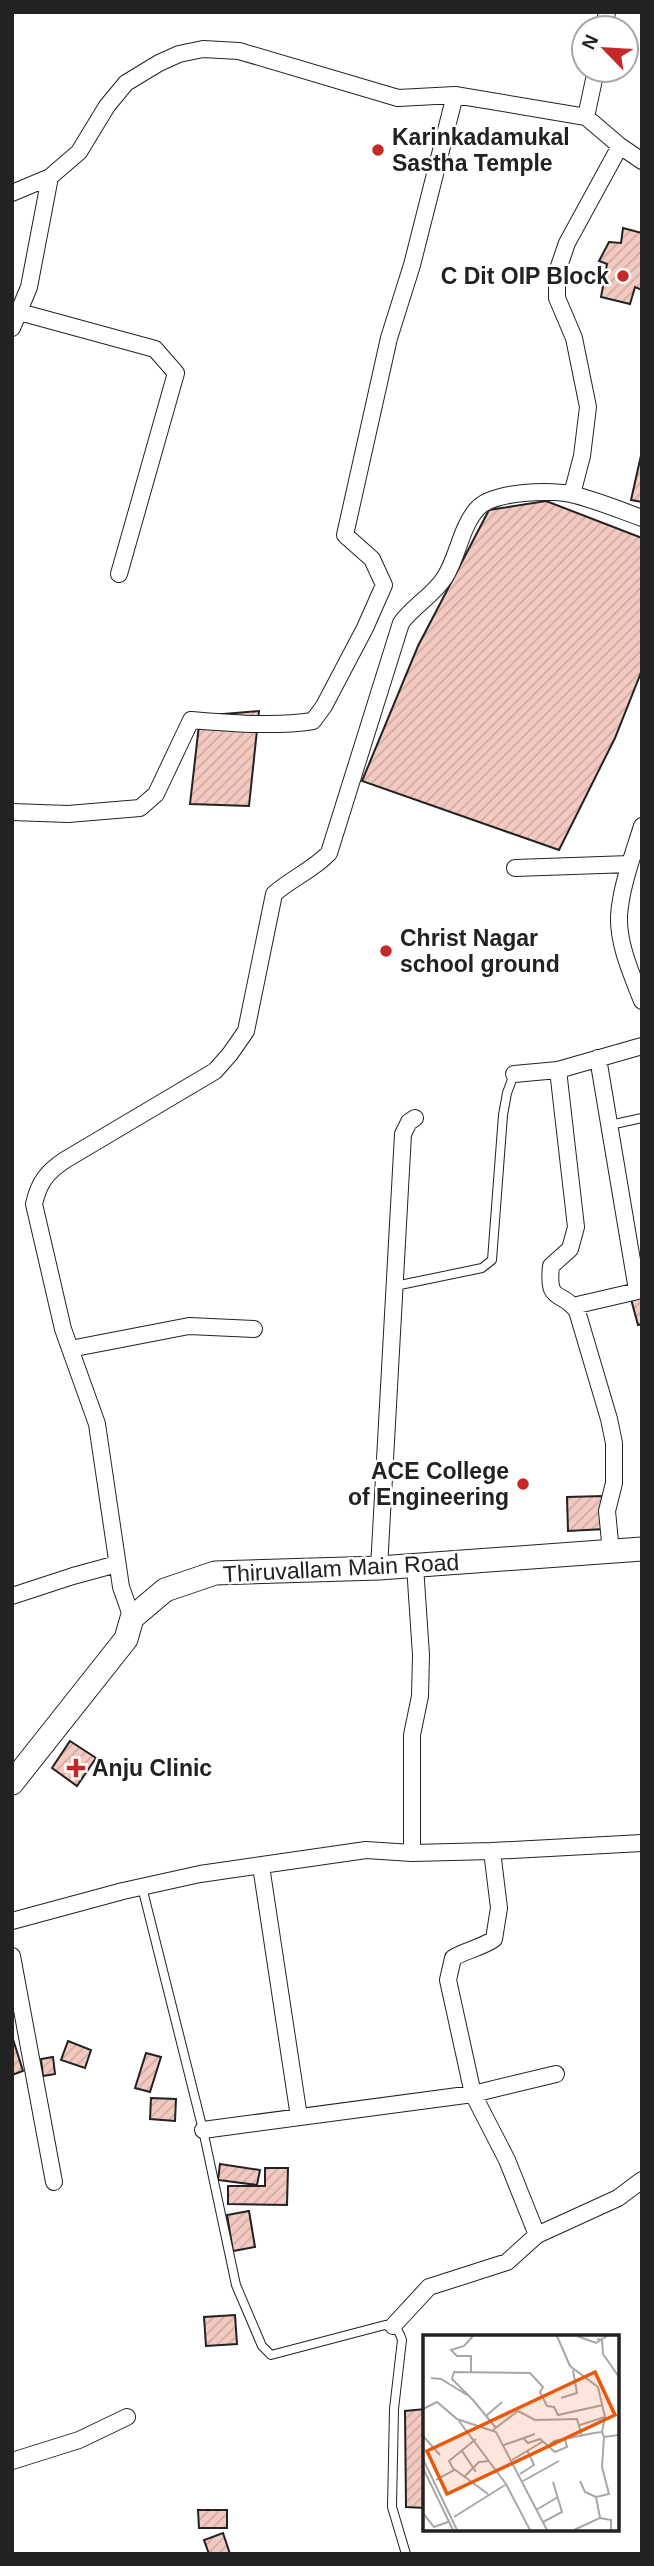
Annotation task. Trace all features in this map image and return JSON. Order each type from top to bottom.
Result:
[{"type":"main road","name":"Thiruvallam Main Road","points":[[12,1783],[125,1639],[132,1618],[165,1590],[215,1573],[415,1566],[642,1549]]},
{"type":"street","points":[[12,193],[50,177],[79,152],[107,106],[126,83],[178,54],[203,49],[239,51],[398,98],[455,95],[586,117],[642,161]]},
{"type":"street","points":[[586,117],[593,84]]},
{"type":"street","points":[[12,812],[68,814],[140,808],[156,794],[191,720],[295,723],[313,721],[324,706],[384,585],[372,559],[345,535],[390,338],[412,265],[455,95]]},
{"type":"street","points":[[572,494],[582,456],[588,407],[575,338],[557,298],[557,272],[567,243],[620,146]]},
{"type":"street","points":[[12,328],[16,311],[29,287],[50,177]]},
{"type":"street","points":[[16,311],[155,349],[176,373],[119,574]]},
{"type":"street","points":[[132,1618],[121,1587],[97,1424],[63,1329],[34,1204],[38,1188],[48,1171],[215,1071],[246,1031],[274,894],[317,866],[329,853],[401,623],[409,612],[434,592],[446,575],[472,516],[489,499],[509,494],[572,494],[642,518]]},
{"type":"street","points":[[642,826],[630,864],[619,918],[627,961],[642,1001]]},
{"type":"street","points":[[514,868],[630,864]]},
{"type":"street","points":[[514,1074],[558,1070],[642,1046]]},
{"type":"street","points":[[573,1306],[640,1290],[598,1058]]},
{"type":"street","points":[[558,1070],[576,1227],[570,1249],[551,1266],[551,1289],[555,1296],[577,1311],[598,1378],[614,1443],[614,1483],[607,1511],[611,1552]]},
{"type":"street","points":[[379,1568],[403,1134],[409,1122],[415,1118]]},
{"type":"street","points":[[70,1349],[189,1326],[254,1329]]},
{"type":"street","points":[[12,1595],[117,1564]]},
{"type":"street","points":[[412,1853],[412,1735],[420,1696],[421,1655],[415,1566]]},
{"type":"street","points":[[12,1921],[200,1874],[366,1850],[412,1853],[492,1851],[642,1843]]},
{"type":"street","points":[[492,1851],[499,1908],[494,1939],[453,1958],[448,1980],[473,2094],[506,2160],[537,2235]]},
{"type":"street","points":[[261,1866],[299,2117]]},
{"type":"street","points":[[12,1956],[54,2182]]},
{"type":"street","points":[[203,2130],[473,2094],[556,2074]]},
{"type":"street","points":[[393,2326],[429,2287],[507,2262],[537,2235],[618,2198],[642,2180]]},
{"type":"street","points":[[12,2461],[79,2440],[127,2417]]},
{"type":"lane","points":[[395,1286],[482,1268],[492,1260],[503,1115],[514,1074]]},
{"type":"lane","points":[[610,1125],[642,1118]]},
{"type":"lane","points":[[142,1887],[203,2130],[236,2285],[266,2352],[271,2356],[279,2355],[385,2325],[393,2326],[400,2332],[402,2340],[394,2409],[392,2507],[406,2554]]},
{"type":"building","name":"C Dit OIP Block","points":[[623,228],[642,233],[642,290],[635,287],[630,304],[601,297],[607,264],[599,261],[609,242],[621,243]]},
{"type":"building","points":[[642,451],[642,502],[631,500]]},
{"type":"building","points":[[546,501],[642,538],[642,670],[615,738],[559,850],[362,781],[418,646],[489,510]]},
{"type":"building","points":[[259,711],[249,806],[190,804],[200,716]]},
{"type":"building","points":[[642,1296],[642,1324],[638,1325],[631,1299]]},
{"type":"building","points":[[603,1496],[605,1529],[568,1531],[567,1497]]},
{"type":"building","points":[[70,1741],[96,1758],[77,1786],[52,1768]]},
{"type":"building","points":[[12,2036],[23,2071],[12,2075]]},
{"type":"building","points":[[68,2041],[91,2050],[85,2068],[61,2060]]},
{"type":"building","points":[[146,2053],[161,2057],[150,2092],[135,2088]]},
{"type":"building","points":[[53,2057],[55,2074],[43,2076],[41,2059]]},
{"type":"building","points":[[151,2098],[176,2099],[175,2121],[150,2119]]},
{"type":"building","points":[[220,2164],[260,2170],[257,2185],[218,2180]]},
{"type":"building","points":[[265,2168],[288,2168],[287,2205],[228,2204],[228,2186],[265,2186]]},
{"type":"building","points":[[249,2211],[255,2247],[233,2251],[227,2215]]},
{"type":"building","points":[[235,2315],[237,2344],[206,2346],[204,2317]]},
{"type":"building","points":[[423,2409],[423,2508],[406,2507],[405,2411]]},
{"type":"building","points":[[198,2510],[227,2510],[227,2528],[199,2528]]},
{"type":"building","points":[[223,2533],[230,2554],[209,2554],[204,2540]]},
{"type":"place","name":"Karinkadamukal Sastha Temple","points":[[378,150]]},
{"type":"place","name":"C Dit OIP Block","points":[[623,276]]},
{"type":"place","name":"Christ Nagar school ground","points":[[386,951]]},
{"type":"place","name":"ACE College of Engineering","points":[[523,1484]]},
{"type":"place","name":"Anju Clinic","points":[[76,1768]]}]
